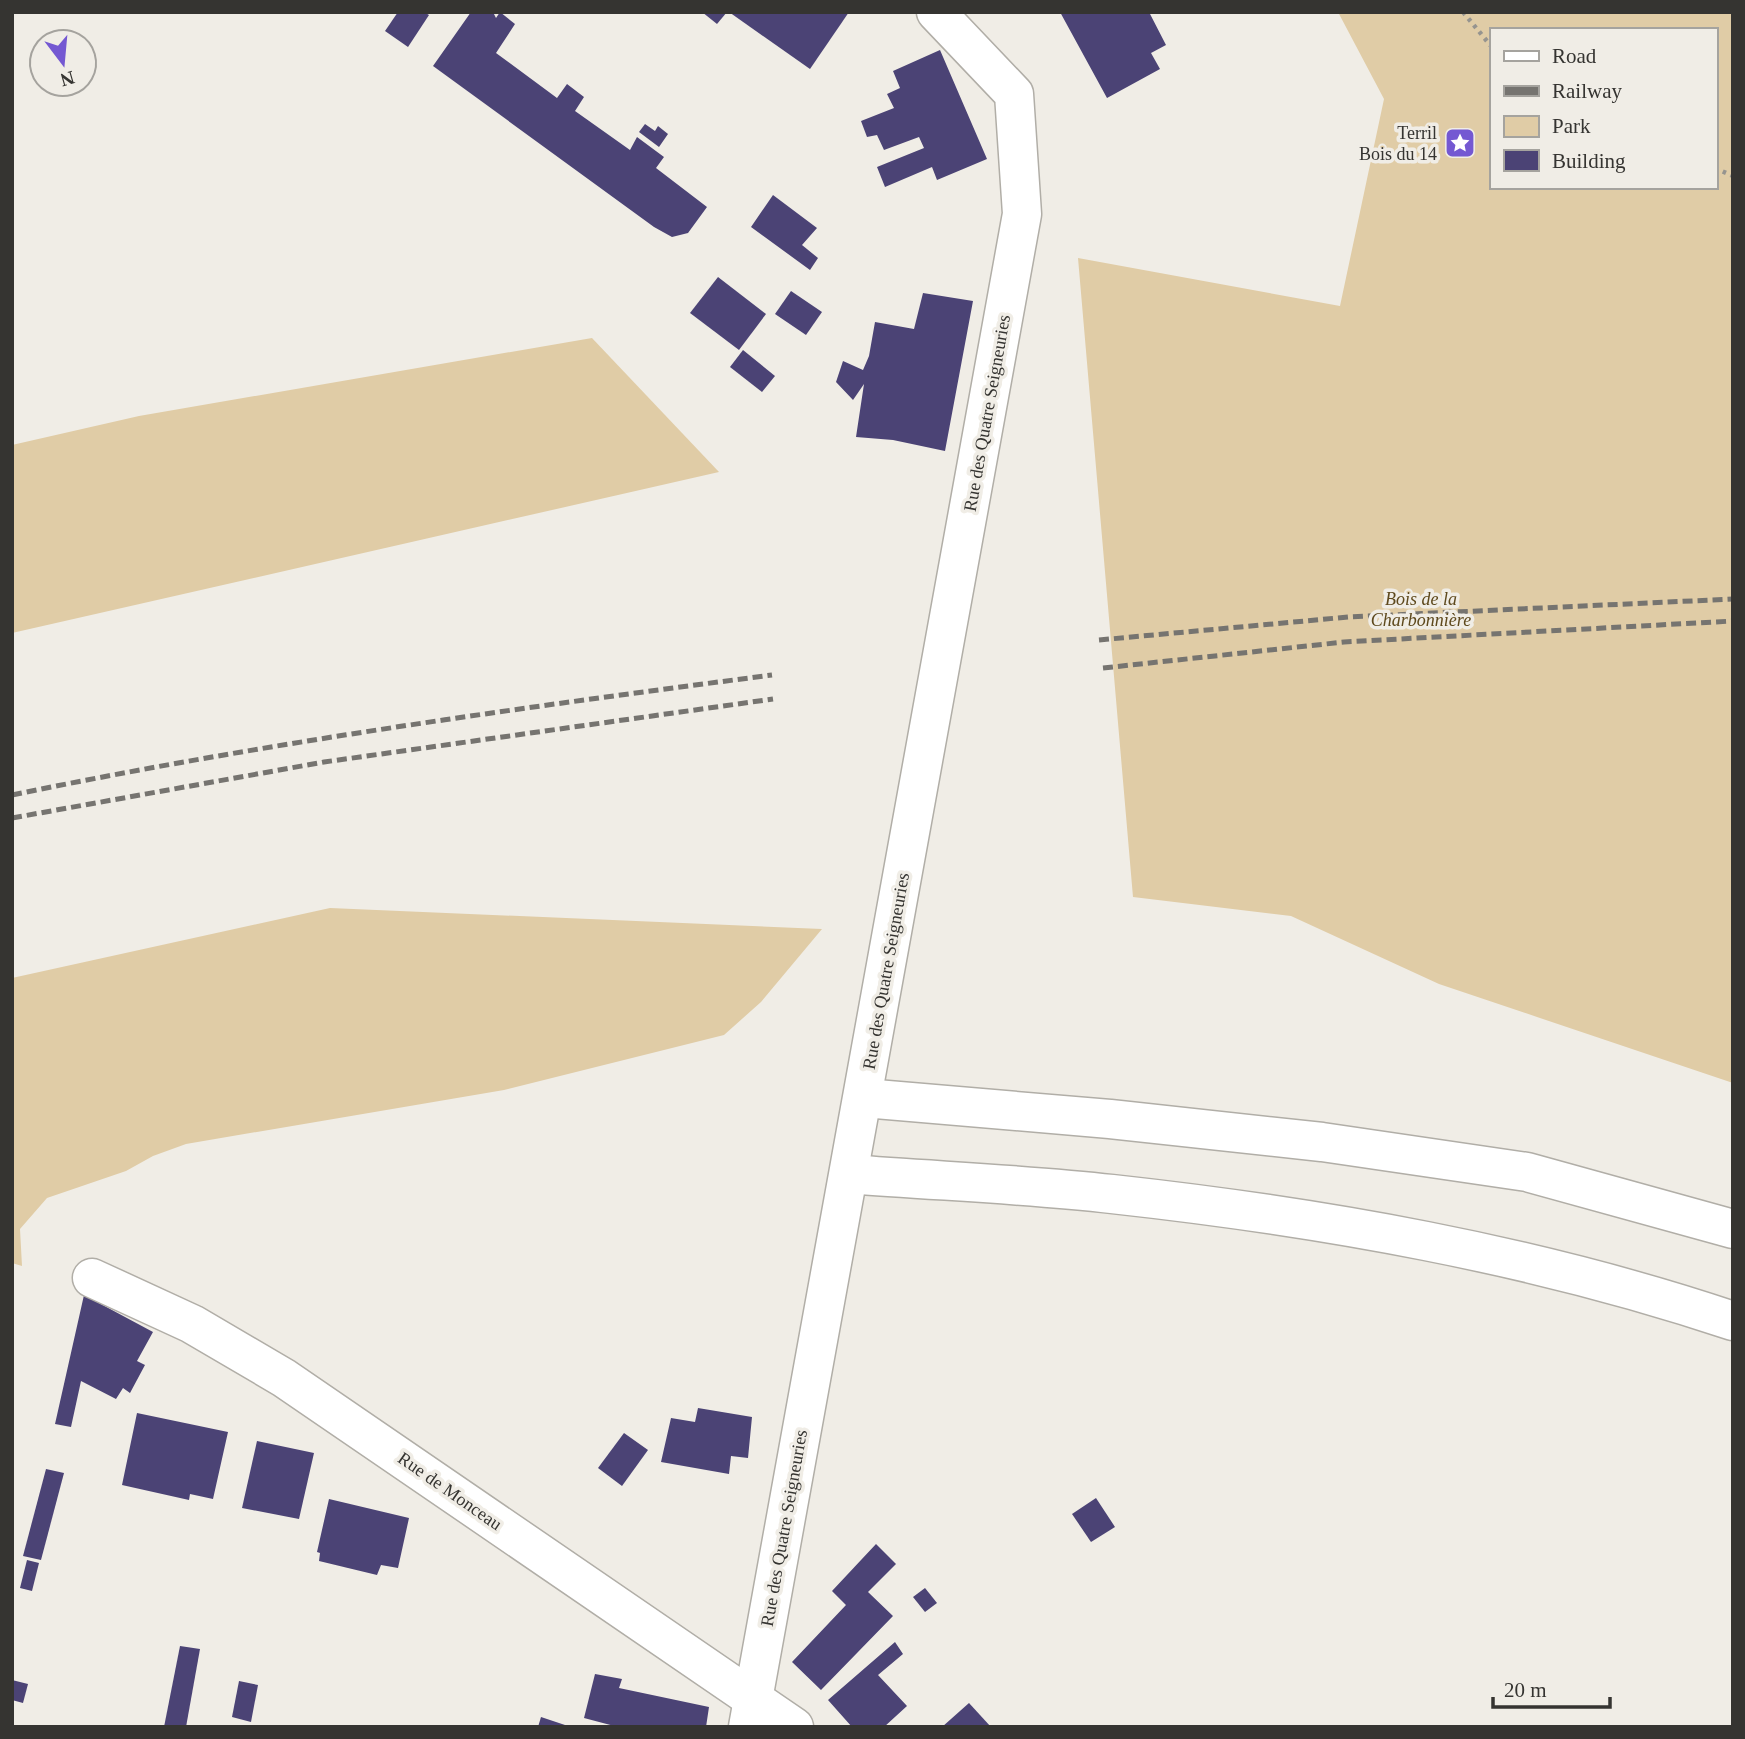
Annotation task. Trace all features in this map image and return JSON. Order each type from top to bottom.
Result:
[{"type":"street","name":"Rue des Quatre Seigneuries","points":[[751,1712],[1022,214],[1014,94],[936,12]]},
{"type":"street","points":[[864,1098],[1110,1119],[1322,1142],[1527,1172],[1733,1229]]},
{"type":"street","points":[[849,1174],[1112,1194],[1314,1222],[1502,1256],[1733,1321]]},
{"type":"street","name":"Rue de Monceau","points":[[92,1278],[192,1324],[284,1378],[693,1660],[751,1712],[794,1727]]},
{"type":"path","points":[[1463,12],[1490,45]]},
{"type":"path","points":[[1717,169],[1733,176]]},
{"type":"green space","name":"Bois de la Charbonnière","points":[[1338,12],[1733,12],[1733,1083],[1439,984],[1291,916],[1133,897],[1078,258],[1340,306],[1384,99]]},
{"type":"green space","points":[[592,338],[719,472],[12,633],[12,445],[139,416]]},
{"type":"green space","points":[[330,908],[822,929],[761,1002],[724,1035],[504,1090],[186,1144],[153,1156],[126,1171],[47,1198],[20,1229],[22,1266],[12,1263],[12,978]]},
{"type":"building","points":[[398,12],[424,12],[429,15],[408,47],[385,31]]},
{"type":"building","points":[[471,12],[493,12],[496,18],[500,12],[515,24],[496,53],[557,98],[567,84],[584,97],[575,111],[630,150],[637,137],[664,157],[656,168],[707,207],[688,233],[672,237],[654,227],[433,66]]},
{"type":"building","points":[[702,12],[727,12],[717,24]]},
{"type":"building","points":[[729,12],[849,12],[810,69]]},
{"type":"building","points":[[1060,12],[1149,12],[1166,45],[1151,53],[1160,69],[1107,98]]},
{"type":"building","points":[[940,50],[987,159],[937,180],[932,167],[885,187],[877,167],[924,148],[919,137],[884,150],[877,135],[867,137],[861,121],[894,108],[887,94],[900,88],[893,71]]},
{"type":"building","points":[[645,124],[655,131],[658,126],[668,134],[659,147],[639,132]]},
{"type":"building","points":[[773,195],[817,228],[802,245],[818,258],[810,270],[751,227]]},
{"type":"building","points":[[718,277],[766,314],[739,350],[690,313]]},
{"type":"building","points":[[791,291],[822,312],[806,335],[775,314]]},
{"type":"building","points":[[923,293],[973,301],[945,451],[893,440],[856,437],[864,384],[853,400],[836,382],[843,361],[863,370],[869,356],[875,322],[914,329]]},
{"type":"building","points":[[743,350],[775,376],[762,392],[730,367]]},
{"type":"building","points":[[84,1295],[153,1332],[137,1361],[145,1365],[130,1393],[123,1388],[116,1399],[81,1381],[71,1427],[55,1424]]},
{"type":"building","points":[[698,1408],[752,1417],[748,1458],[731,1456],[729,1474],[661,1462],[671,1418],[695,1422]]},
{"type":"building","points":[[137,1413],[228,1432],[213,1499],[190,1494],[189,1500],[122,1485]]},
{"type":"building","points":[[624,1433],[648,1450],[622,1486],[598,1468]]},
{"type":"building","points":[[257,1441],[314,1453],[299,1519],[242,1508]]},
{"type":"building","points":[[46,1469],[64,1473],[41,1560],[23,1556]]},
{"type":"building","points":[[1096,1498],[1115,1527],[1091,1542],[1072,1514]]},
{"type":"building","points":[[329,1499],[409,1518],[398,1568],[381,1565],[377,1575],[319,1561],[320,1553],[317,1552]]},
{"type":"building","points":[[876,1544],[896,1564],[868,1592],[893,1616],[821,1690],[792,1662],[846,1605],[832,1591]]},
{"type":"building","points":[[27,1560],[39,1563],[32,1591],[20,1588]]},
{"type":"building","points":[[925,1588],[937,1603],[925,1612],[913,1597]]},
{"type":"building","points":[[895,1642],[903,1654],[878,1675],[907,1706],[884,1727],[852,1727],[828,1700]]},
{"type":"building","points":[[180,1646],[200,1649],[186,1727],[164,1727]]},
{"type":"building","points":[[595,1674],[622,1679],[619,1688],[709,1707],[706,1727],[618,1727],[584,1718]]},
{"type":"building","points":[[12,1680],[28,1684],[23,1703],[12,1700]]},
{"type":"building","points":[[239,1681],[258,1685],[251,1722],[232,1717]]},
{"type":"building","points":[[969,1703],[991,1727],[942,1727]]},
{"type":"building","points":[[541,1717],[568,1726],[568,1727],[538,1727]]},
{"type":"railway","points":[[1099,640],[1348,617],[1733,599]]},
{"type":"railway","points":[[1103,668],[1344,642],[1733,621]]},
{"type":"railway","points":[[12,795],[296,743],[772,675]]},
{"type":"railway","points":[[12,818],[324,762],[773,699]]},
{"type":"place","name":"Terril Bois du 14","points":[[1460,143]]}]
